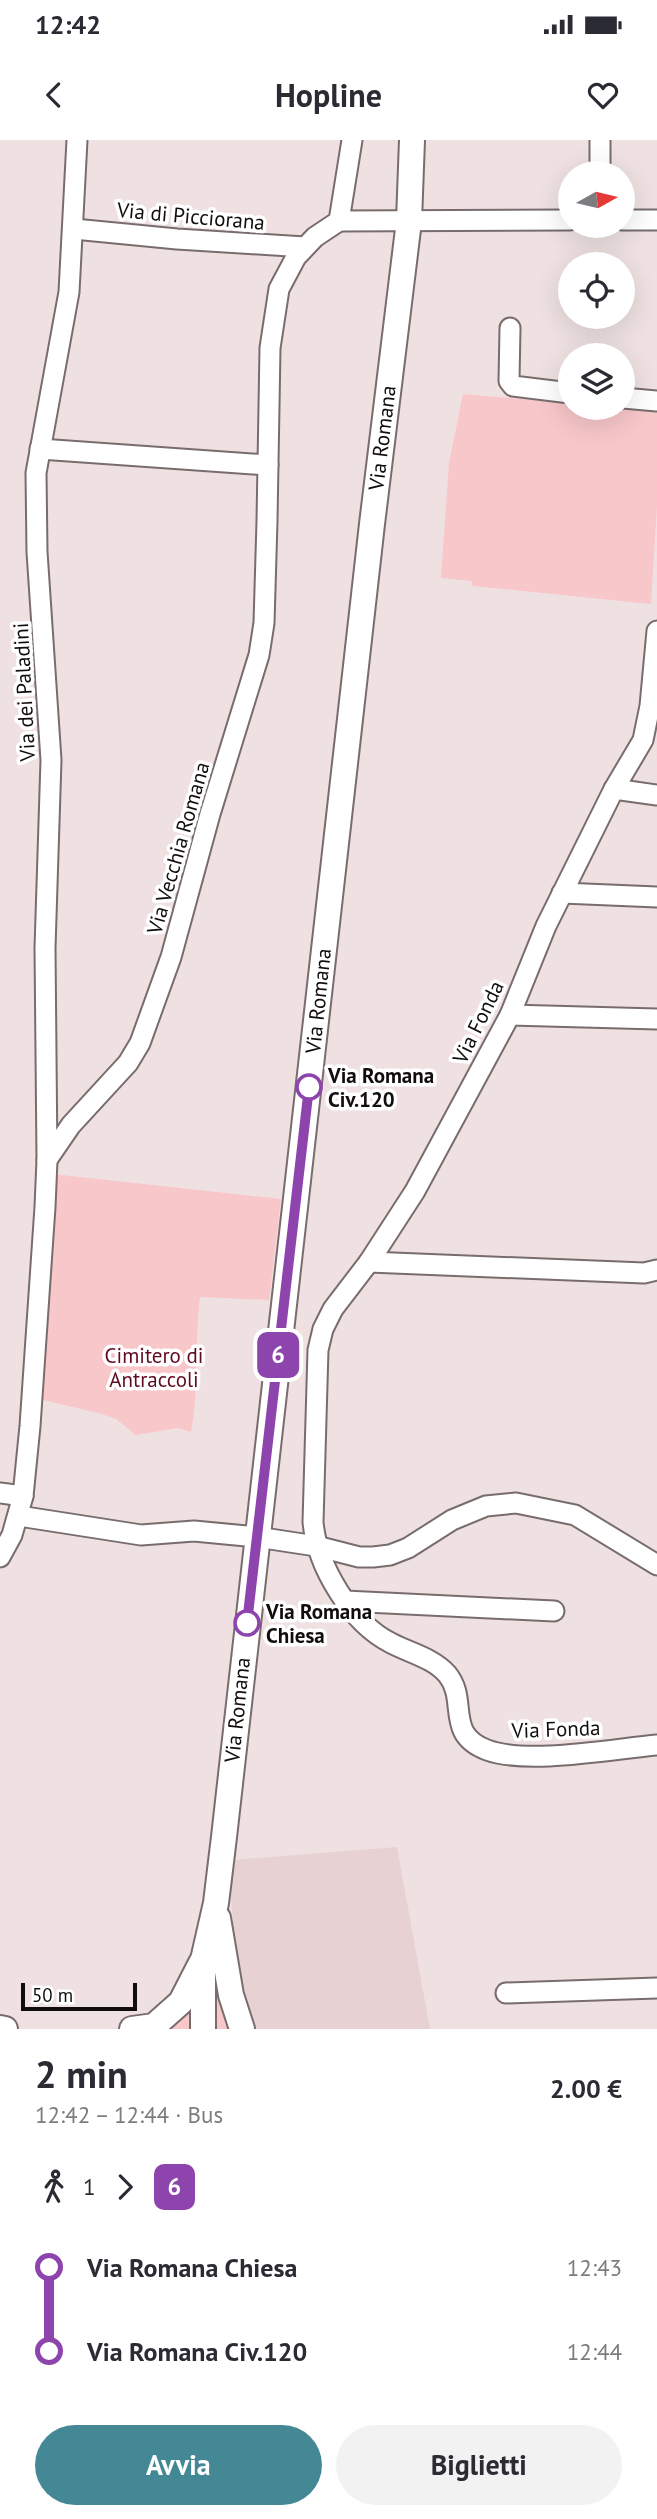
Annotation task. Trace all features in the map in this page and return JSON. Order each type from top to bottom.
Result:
[{"type":"main road","name":"Via Romana","points":[[216,1903],[372,524],[409,221],[412,140]]},
{"type":"main road","points":[[204,2029],[203,1959],[216,1903]]},
{"type":"main road","points":[[216,1903],[231,1995],[242,2029]]},
{"type":"main road","points":[[132,2029],[154,2026],[181,2002],[203,1959]]},
{"type":"street","name":"Via dei Paladini","points":[[47,1160],[45,948],[51,760],[37,552],[36,493],[40,449],[66,320],[74,229],[77,140]]},
{"type":"street","points":[[352,140],[339,221],[558,220]]},
{"type":"street","points":[[600,140],[600,161]]},
{"type":"street","points":[[635,220],[657,220]]},
{"type":"street","name":"Via Vecchia Romana","points":[[47,1160],[71,1125],[128,1063],[140,1043],[171,957],[210,814],[259,655],[264,623],[270,348],[276,303],[288,268],[315,237],[339,221]]},
{"type":"street","name":"Via di Picciorana","points":[[74,229],[305,247]]},
{"type":"street","points":[[510,328],[509,381],[513,386],[558,392]]},
{"type":"street","points":[[635,399],[657,401]]},
{"type":"street","points":[[40,449],[268,465]]},
{"type":"street","name":"Via Fonda","points":[[657,631],[650,740],[614,789],[546,926],[510,1015],[415,1191],[369,1262],[333,1309],[323,1329],[318,1350],[313,1522],[316,1546],[340,1596],[376,1634],[436,1664],[448,1676],[454,1688],[463,1732],[472,1743],[511,1756],[657,1745]]},
{"type":"street","points":[[614,789],[657,795]]},
{"type":"street","points":[[562,893],[657,897]]},
{"type":"street","points":[[510,1015],[657,1019]]},
{"type":"street","points":[[0,1557],[19,1516],[23,1496],[47,1160]]},
{"type":"street","points":[[369,1262],[644,1273],[657,1270]]},
{"type":"street","points":[[0,1493],[23,1496]]},
{"type":"street","points":[[19,1516],[141,1535],[194,1531],[257,1537],[316,1546],[359,1557],[390,1555],[408,1548],[452,1520],[486,1506],[516,1503],[575,1514],[657,1565]]},
{"type":"street","points":[[345,1601],[554,1611]]},
{"type":"street","points":[[506,1993],[657,1988]]},
{"type":"street","points":[[0,2021],[3,2029]]},
{"type":"shaded area","points":[[397,1847],[430,2029],[256,2029],[246,2004],[236,1963],[231,1897],[232,1860]]},
{"type":"green space","points":[[463,394],[558,402],[558,420],[635,420],[635,409],[657,410],[657,506],[651,604],[472,586],[472,581],[441,578],[449,463]]},
{"type":"green space","name":"Cimitero di Antraccoli","points":[[52,1174],[281,1199],[269,1300],[200,1297],[191,1432],[178,1428],[136,1435],[116,1419],[39,1399]]},
{"type":"green space","points":[[211,1945],[234,2029],[214,2029]]},
{"type":"green space","points":[[195,1995],[197,2029],[160,2029]]},
{"type":"bus line","name":"6","points":[[247,1623],[309,1087]]},
{"type":"place","name":"Via Romana Civ.120","points":[[309,1087]]},
{"type":"place","name":"Via Romana Chiesa","points":[[247,1623]]}]
